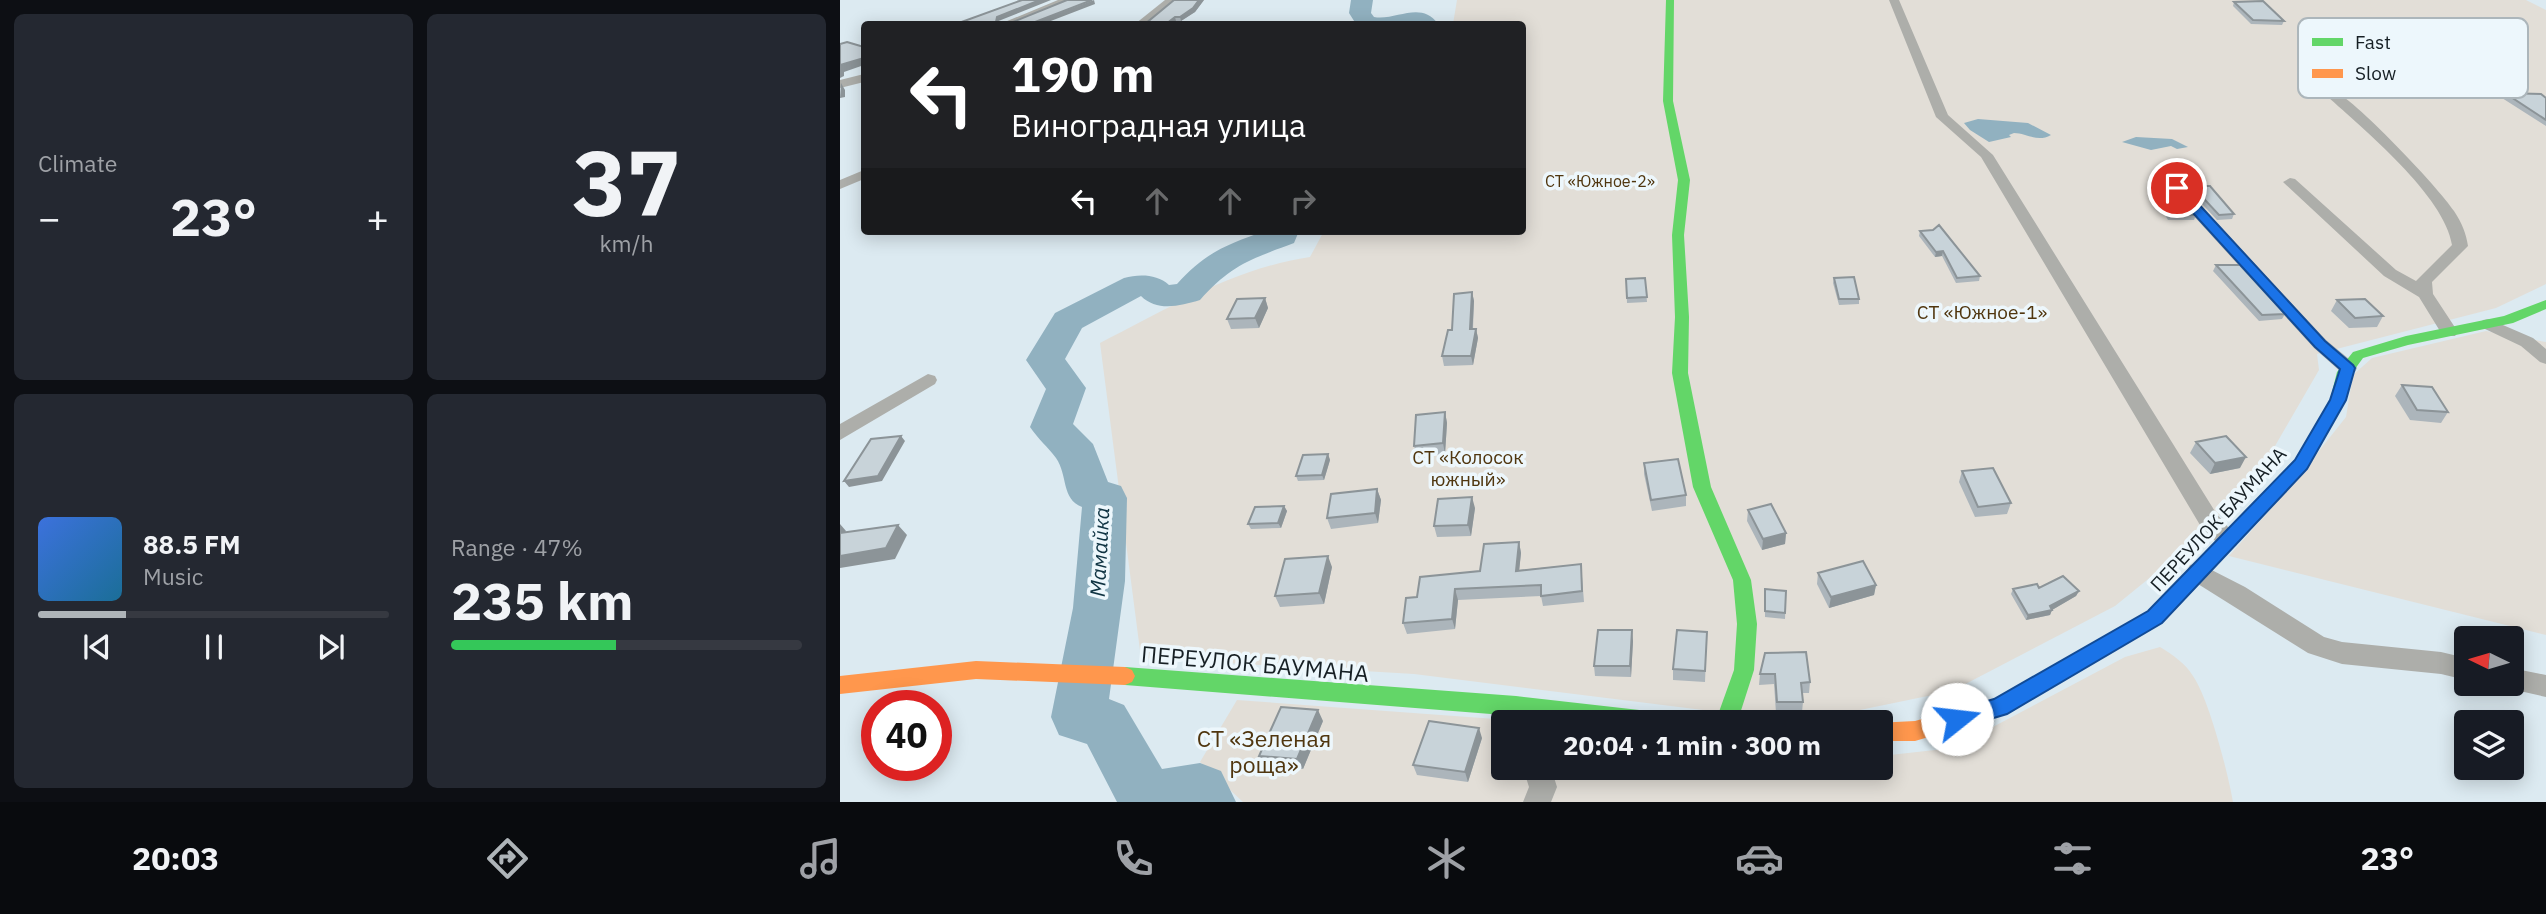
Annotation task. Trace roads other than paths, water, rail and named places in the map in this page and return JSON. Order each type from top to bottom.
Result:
[{"type":"street","points":[[1013,21],[1067,0]]},
{"type":"street","points":[[1144,21],[1172,0]]},
{"type":"street","points":[[1670,0],[1668,101],[1684,180],[1678,235],[1682,317],[1680,373],[1702,487],[1742,580],[1747,624],[1744,670],[1730,710]]},
{"type":"street","points":[[1894,0],[1942,117],[1986,155],[2208,519],[2228,540]]},
{"type":"street","points":[[840,84],[861,79]]},
{"type":"street","points":[[2336,98],[2398,156],[2458,226],[2462,238],[2460,246],[2424,281],[2425,294]]},
{"type":"street","points":[[840,185],[861,175]]},
{"type":"street","points":[[2290,183],[2390,273],[2425,294],[2449,332]]},
{"type":"street","points":[[2177,188],[2320,344],[2348,368],[2358,355],[2406,341],[2508,320],[2546,304]]},
{"type":"street","points":[[2489,324],[2527,342],[2546,358]]},
{"type":"street","name":"ПЕРЕУЛОК БАУМАНА","points":[[1893,731],[1915,731],[1999,707],[2155,617],[2301,464],[2338,400],[2348,368]]},
{"type":"street","points":[[840,433],[928,380]]},
{"type":"street","points":[[2198,572],[2317,646],[2343,653],[2454,666]]},
{"type":"street","name":"ПЕРЕУЛОК БАУМАНА","points":[[840,685],[976,670],[1139,677],[1491,711]]},
{"type":"street","points":[[2524,682],[2546,686]]},
{"type":"street","points":[[1537,802],[1542,786],[1540,780]]},
{"type":"water","points":[[1978,119],[2028,123],[2051,135],[2037,138],[2014,133],[2009,135],[2011,137],[1989,142],[1964,123]]},
{"type":"water","points":[[2136,137],[2172,139],[2188,147],[2177,149],[2171,146],[2151,150],[2122,142]]},
{"type":"waterway","name":"Мамайка","points":[[1362,0],[1360,13],[1365,21]]},
{"type":"waterway","name":"Мамайка","points":[[1398,21],[1410,18],[1423,21]]},
{"type":"waterway","name":"Мамайка","points":[[1207,802],[1200,791],[1147,800],[1105,723],[1078,717],[1098,608],[1105,498],[1089,492],[1078,455],[1051,427],[1066,388],[1045,360],[1068,321],[1136,285],[1151,287],[1161,296],[1188,293],[1209,269],[1241,251],[1282,235]]},
{"type":"park label","name":"СТ «Южное-2»","points":[[1600,181]]},
{"type":"park label","name":"СТ «Южное-1»","points":[[1982,312]]},
{"type":"park label","name":"СТ «Колосок южный»","points":[[1468,468]]},
{"type":"park label","name":"СТ «Зеленая роща»","points":[[1264,752]]}]
